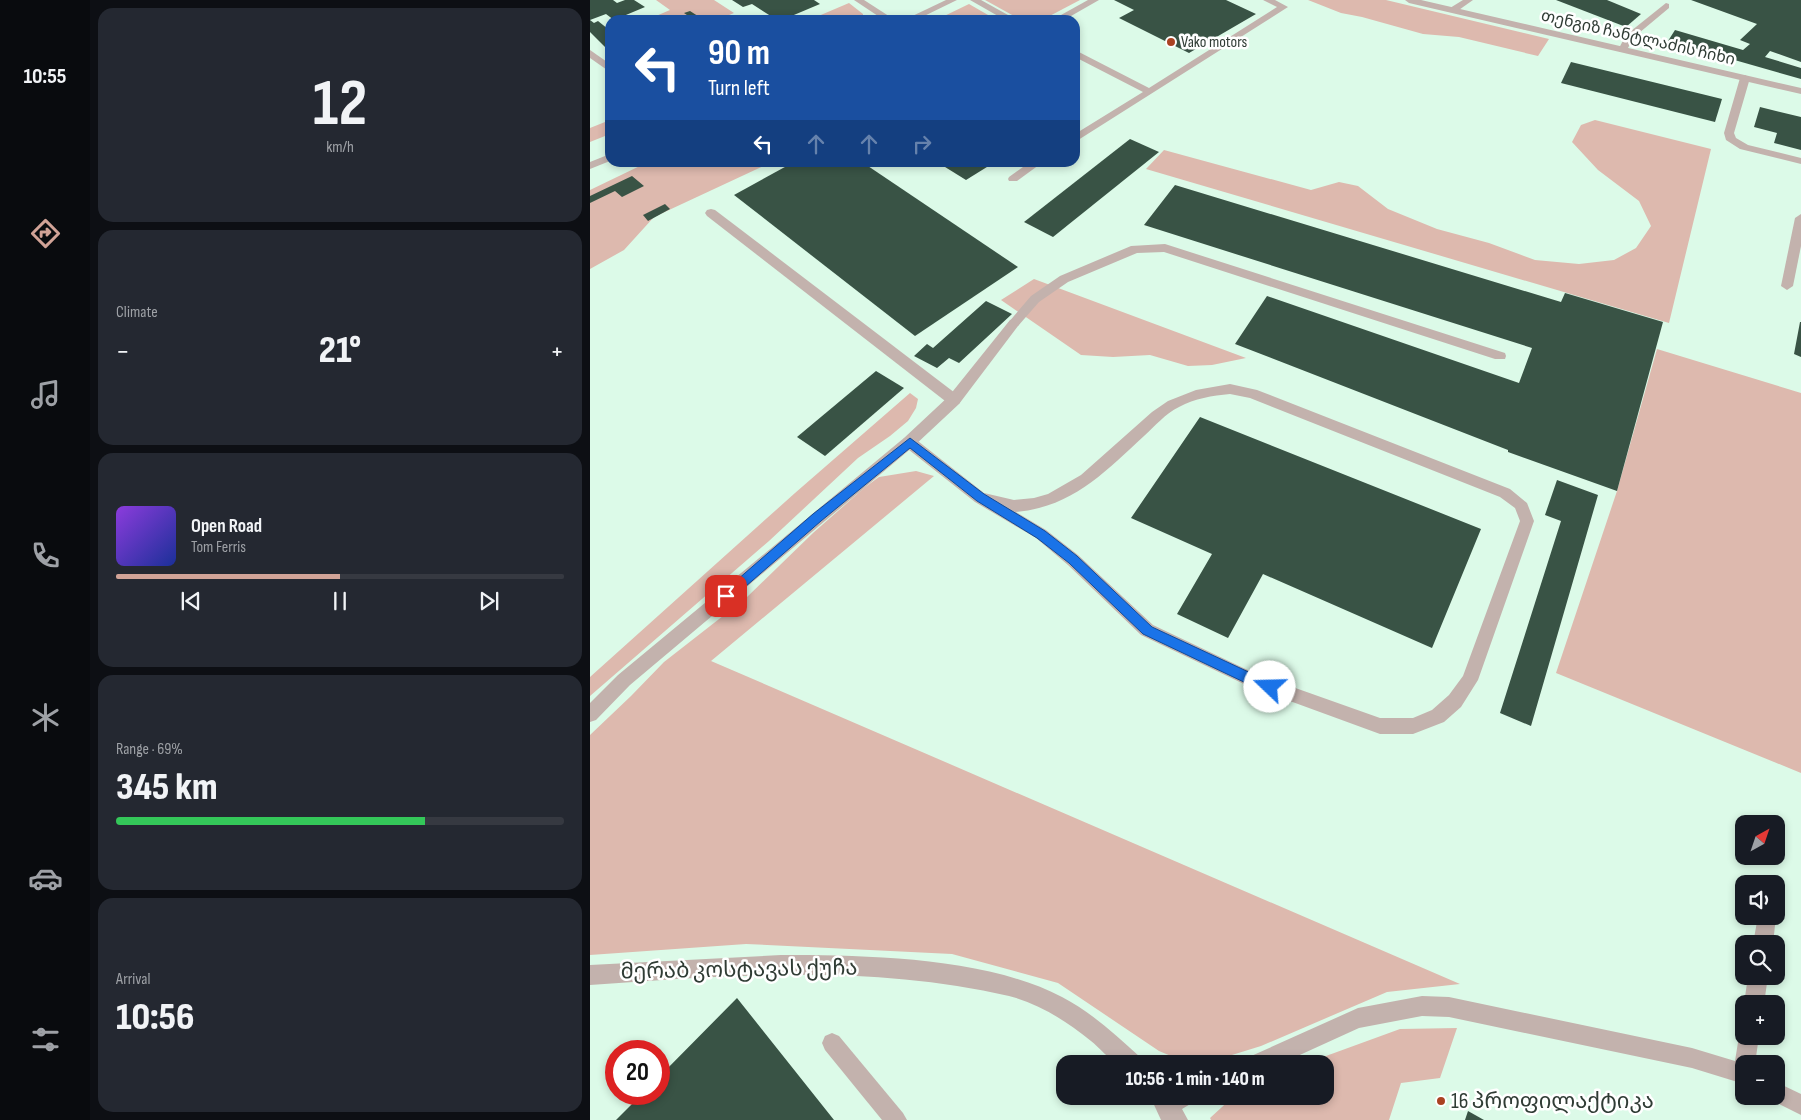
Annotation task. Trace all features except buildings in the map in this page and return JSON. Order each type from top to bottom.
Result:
[{"type":"street","points":[[858,0],[882,15]]},
{"type":"street","points":[[920,15],[952,0]]},
{"type":"street","points":[[974,0],[1002,15]]},
{"type":"street","points":[[1066,15],[1095,0]]},
{"type":"street","points":[[1080,136],[1284,7],[1267,0]]},
{"type":"street","name":"თენგიზ ჩანტლაძის ჩიხი","points":[[1409,0],[1801,91]]},
{"type":"street","points":[[1453,10],[1469,0]]},
{"type":"street","points":[[1623,50],[1629,37],[1666,6]]},
{"type":"street","points":[[590,53],[605,65]]},
{"type":"street","points":[[1080,56],[1150,92]]},
{"type":"street","points":[[1745,78],[1729,133],[1732,140],[1744,147],[1801,162]]},
{"type":"street","points":[[590,166],[605,159]]},
{"type":"street","points":[[1013,179],[1031,167]]},
{"type":"street","points":[[711,213],[954,400]]},
{"type":"street","points":[[1787,286],[1801,218]]},
{"type":"street","points":[[590,714],[624,680],[741,584],[817,517],[910,442],[954,400],[1035,299],[1064,279],[1135,249],[1165,248],[1500,356]]},
{"type":"street","points":[[910,442],[980,498],[1041,534],[1067,554],[1147,630],[1252,680],[1380,726],[1413,726],[1438,716],[1455,701],[1470,680],[1527,521],[1526,510],[1518,500],[1505,493],[1252,394],[1230,389],[1207,391],[1184,398],[1165,409],[1088,479],[1044,502],[1012,506],[980,498]]},
{"type":"street","name":"მერაბ კოსტავას ქუჩა","points":[[590,975],[661,970],[820,964],[934,972],[998,984],[1044,998],[1099,1033],[1123,1055]]},
{"type":"street","points":[[1276,1055],[1358,1018],[1422,1006],[1449,1007],[1692,1058],[1735,1071]]},
{"type":"street","points":[[832,1043],[896,1120]]},
{"type":"street","points":[[1785,1096],[1801,1104]]},
{"type":"shaded area","points":[[656,0],[714,0],[734,13],[729,15],[658,15],[670,10]]},
{"type":"shaded area","points":[[985,0],[1080,0],[1052,15],[1012,15]]},
{"type":"shaded area","points":[[1308,0],[1386,0],[1549,39],[1538,56],[1459,37],[1423,34],[1341,13]]},
{"type":"shaded area","points":[[849,3],[863,14],[863,15],[821,15]]},
{"type":"shaded area","points":[[969,4],[988,15],[946,15]]},
{"type":"shaded area","points":[[1595,120],[1711,149],[1669,323],[1146,169],[1164,150],[1311,190],[1339,182],[1358,186],[1388,209],[1437,229],[1489,243],[1535,260],[1579,264],[1614,260],[1636,248],[1651,226],[1639,201],[1598,170],[1572,142],[1581,125]]},
{"type":"shaded area","points":[[605,122],[605,136],[590,142],[590,128]]},
{"type":"shaded area","points":[[638,167],[761,167],[654,217],[624,250],[590,269],[590,190]]},
{"type":"shaded area","points":[[1034,279],[1246,358],[1212,365],[1188,366],[1150,355],[1113,357],[1081,355],[1001,300]]},
{"type":"shaded area","points":[[1657,349],[1801,393],[1801,773],[1556,673],[1617,491]]},
{"type":"shaded area","points":[[910,393],[918,399],[916,408],[908,421],[858,458],[769,541],[590,696],[590,677],[795,493]]},
{"type":"shaded area","points":[[916,471],[934,476],[711,661],[1460,984],[1387,992],[1261,1046],[1232,1055],[1169,1055],[1159,1051],[1058,983],[952,954],[746,944],[590,955],[590,735],[664,662],[746,598],[813,533],[879,477]]},
{"type":"shaded area","points":[[1457,1028],[1440,1078],[1401,1083],[1389,1120],[1211,1120],[1210,1118],[1224,1105],[1334,1105],[1334,1055],[1329,1055],[1400,1029]]},
{"type":"place","name":"Vako motors","points":[[1171,42]]},
{"type":"place","name":"16 პროფილაქტიკა","points":[[1441,1101]]},
{"type":"route","points":[[726,596],[817,517],[910,442],[980,498],[1041,534],[1073,560],[1147,630],[1270,687]]}]
